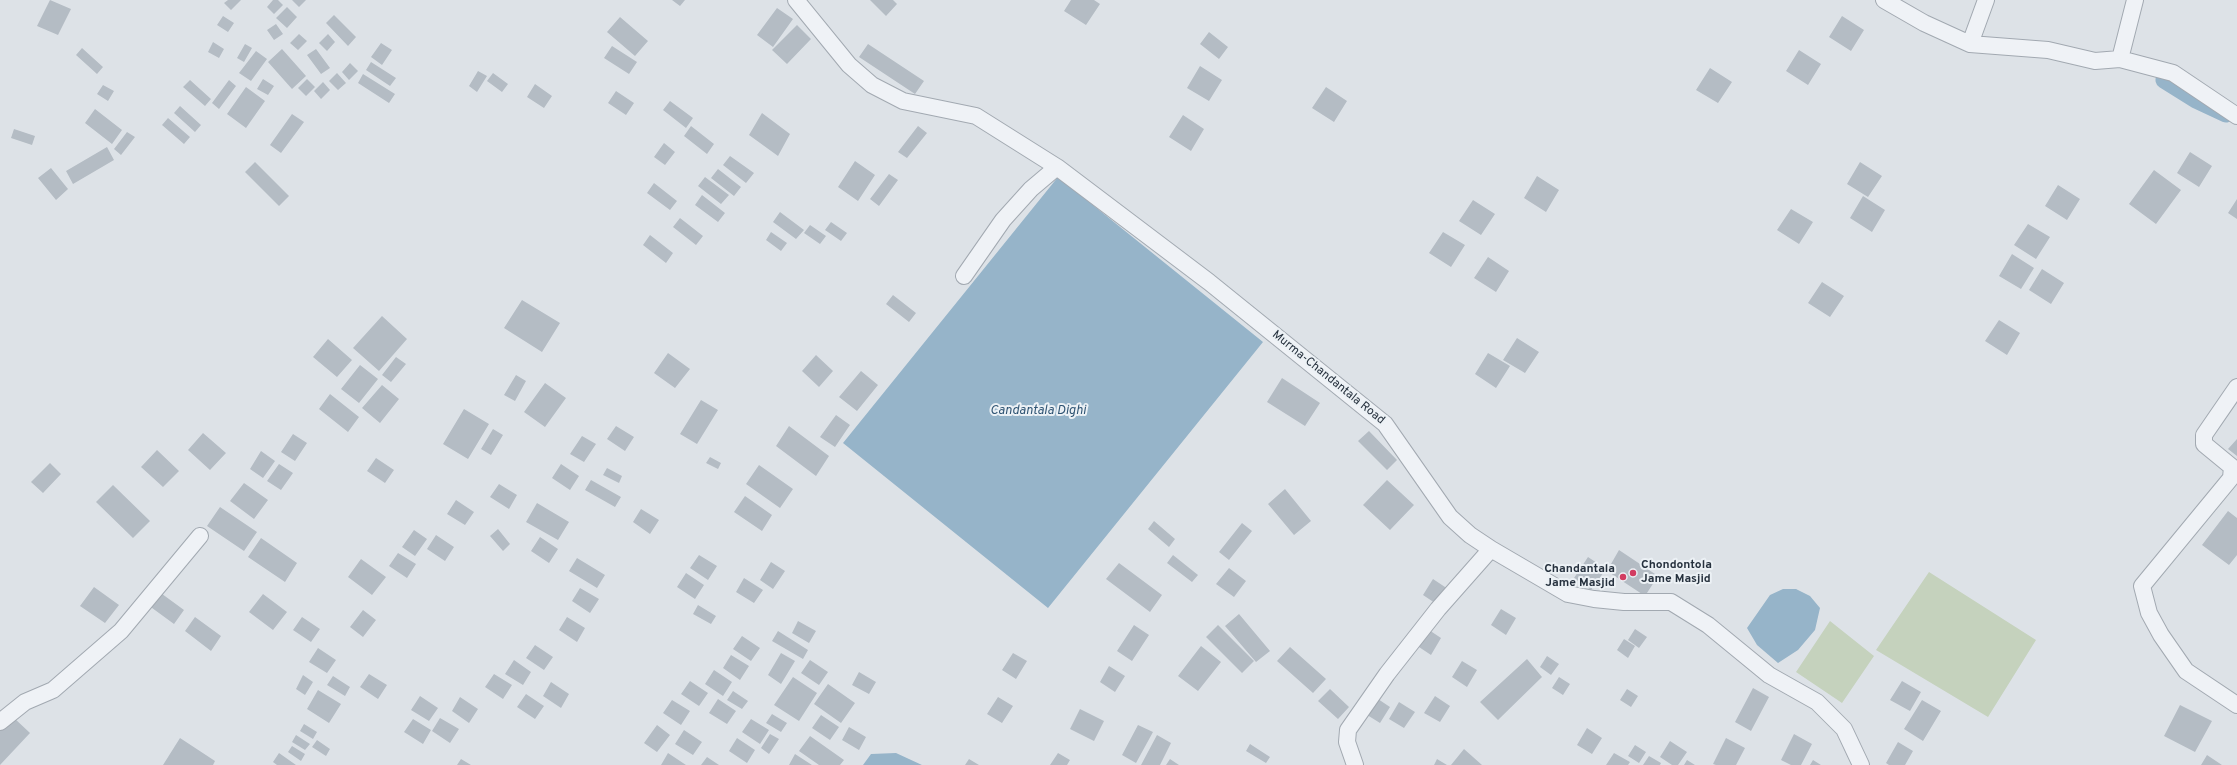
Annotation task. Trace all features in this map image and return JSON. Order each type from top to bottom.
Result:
[{"type":"street","name":"Murma-Chandantala Road","points":[[796,0],[849,65],[872,85],[903,101],[976,116],[1057,167],[1209,282],[1385,424],[1450,517],[1470,535],[1491,550],[1513,560],[1568,594],[1594,599],[1624,602],[1671,602],[1708,625],[1769,675],[1816,702],[1844,729],[1861,765]]},
{"type":"street","points":[[1884,0],[1924,23],[1970,44],[2048,50],[2095,61],[2120,59],[2173,73],[2237,116]]},
{"type":"street","points":[[1970,44],[1986,0]]},
{"type":"street","points":[[2120,59],[2135,0]]},
{"type":"street","points":[[964,276],[1003,220],[1031,189],[1057,167]]},
{"type":"street","points":[[2237,387],[2204,435],[2204,444],[2232,467],[2231,478],[2142,586],[2149,613],[2186,671],[2237,705]]},
{"type":"street","points":[[0,722],[25,702],[53,690],[121,631],[200,536]]},
{"type":"street","points":[[1355,765],[1347,742],[1348,730],[1387,674],[1433,615],[1491,550]]},
{"type":"green space","points":[[1929,572],[2036,640],[1988,717],[1876,650]]},
{"type":"green space","points":[[1830,621],[1874,656],[1842,703],[1796,672]]},
{"type":"water","name":"Candantala Dighi","points":[[1058,177],[1263,342],[1048,608],[843,443]]},
{"type":"water","points":[[1783,589],[1796,589],[1810,596],[1820,608],[1815,630],[1798,650],[1778,663],[1757,645],[1747,628],[1770,595]]},
{"type":"water","points":[[896,753],[922,765],[863,765],[871,754]]},
{"type":"building","points":[[50,0],[71,9],[58,35],[37,26]]},
{"type":"building","points":[[228,0],[241,0],[231,10],[224,3]]},
{"type":"building","points":[[273,0],[278,0],[283,5],[274,14],[267,7]]},
{"type":"building","points":[[292,0],[306,0],[299,7]]},
{"type":"building","points":[[672,0],[685,0],[680,6]]},
{"type":"building","points":[[870,0],[893,0],[897,4],[886,16]]},
{"type":"building","points":[[1071,0],[1094,0],[1100,4],[1086,25],[1064,11]]},
{"type":"building","points":[[287,7],[297,17],[287,28],[276,18]]},
{"type":"building","points":[[777,8],[793,19],[773,47],[757,35]]},
{"type":"building","points":[[334,15],[356,37],[348,46],[326,23]]},
{"type":"building","points":[[223,16],[234,23],[228,32],[217,25]]},
{"type":"building","points":[[1842,16],[1864,30],[1851,51],[1829,37]]},
{"type":"building","points":[[620,17],[648,41],[635,56],[607,32]]},
{"type":"building","points":[[276,24],[283,34],[274,40],[267,30]]},
{"type":"building","points":[[797,25],[811,39],[787,64],[772,50]]},
{"type":"building","points":[[1209,32],[1228,47],[1219,59],[1200,44]]},
{"type":"building","points":[[299,34],[307,41],[298,50],[290,43]]},
{"type":"building","points":[[328,34],[335,42],[327,51],[319,43]]},
{"type":"building","points":[[213,42],[224,49],[219,58],[208,52]]},
{"type":"building","points":[[381,43],[392,50],[382,65],[371,57]]},
{"type":"building","points":[[245,44],[252,48],[244,62],[237,58]]},
{"type":"building","points":[[868,44],[924,81],[915,94],[859,57]]},
{"type":"building","points":[[612,46],[637,62],[629,74],[604,58]]},
{"type":"building","points":[[82,48],[103,67],[97,74],[76,55]]},
{"type":"building","points":[[282,49],[306,76],[292,89],[268,62]]},
{"type":"building","points":[[316,49],[330,68],[321,74],[307,55]]},
{"type":"building","points":[[1799,50],[1821,64],[1808,85],[1786,71]]},
{"type":"building","points":[[256,51],[267,59],[251,81],[239,73]]},
{"type":"building","points":[[371,62],[396,78],[390,86],[366,70]]},
{"type":"building","points":[[350,63],[358,71],[349,80],[342,72]]},
{"type":"building","points":[[1200,66],[1222,80],[1209,101],[1187,88]]},
{"type":"building","points":[[1710,68],[1732,82],[1718,103],[1696,90]]},
{"type":"building","points":[[478,71],[487,76],[477,92],[469,86]]},
{"type":"building","points":[[337,73],[346,83],[338,90],[329,81]]},
{"type":"building","points":[[493,73],[508,84],[502,92],[487,81]]},
{"type":"building","points":[[363,74],[395,94],[389,103],[358,83]]},
{"type":"building","points":[[263,79],[274,86],[268,95],[257,89]]},
{"type":"building","points":[[307,79],[315,87],[306,96],[298,88]]},
{"type":"building","points":[[190,80],[211,99],[205,106],[183,87]]},
{"type":"building","points":[[229,80],[236,86],[219,109],[212,103]]},
{"type":"building","points":[[323,82],[330,90],[321,99],[314,91]]},
{"type":"building","points":[[535,84],[552,96],[544,108],[527,97]]},
{"type":"building","points":[[103,85],[114,91],[108,101],[97,94]]},
{"type":"building","points":[[246,87],[265,101],[246,128],[227,114]]},
{"type":"building","points":[[1326,87],[1347,101],[1334,122],[1312,108]]},
{"type":"building","points":[[616,91],[634,103],[626,115],[608,103]]},
{"type":"building","points":[[670,101],[693,118],[686,128],[663,110]]},
{"type":"building","points":[[180,106],[201,125],[195,132],[174,113]]},
{"type":"building","points":[[95,109],[122,130],[112,144],[85,123]]},
{"type":"building","points":[[762,113],[790,134],[778,156],[749,135]]},
{"type":"building","points":[[292,114],[304,122],[281,153],[270,145]]},
{"type":"building","points":[[1183,115],[1204,129],[1191,151],[1169,137]]},
{"type":"building","points":[[168,118],[190,137],[184,144],[162,125]]},
{"type":"building","points":[[691,126],[714,144],[707,154],[684,136]]},
{"type":"building","points":[[918,126],[927,133],[907,158],[898,152]]},
{"type":"building","points":[[14,129],[35,136],[32,145],[11,138]]},
{"type":"building","points":[[127,132],[135,137],[121,155],[114,149]]},
{"type":"building","points":[[664,143],[675,152],[665,165],[654,157]]},
{"type":"building","points":[[107,147],[114,160],[73,184],[66,171]]},
{"type":"building","points":[[2190,152],[2212,166],[2199,187],[2177,173]]},
{"type":"building","points":[[730,156],[754,173],[746,183],[723,165]]},
{"type":"building","points":[[855,161],[875,175],[858,201],[838,187]]},
{"type":"building","points":[[255,162],[289,196],[279,206],[245,172]]},
{"type":"building","points":[[1860,162],[1882,176],[1868,197],[1847,184]]},
{"type":"building","points":[[51,168],[68,189],[56,200],[38,178]]},
{"type":"building","points":[[718,169],[741,187],[734,196],[711,178]]},
{"type":"building","points":[[2154,170],[2181,190],[2156,224],[2129,204]]},
{"type":"building","points":[[889,174],[898,180],[879,206],[870,199]]},
{"type":"building","points":[[1537,176],[1559,190],[1546,212],[1524,198]]},
{"type":"building","points":[[705,177],[729,195],[721,204],[698,186]]},
{"type":"building","points":[[654,183],[677,201],[670,210],[647,193]]},
{"type":"building","points":[[2058,185],[2080,199],[2067,220],[2045,206]]},
{"type":"building","points":[[702,195],[725,213],[718,222],[695,205]]},
{"type":"building","points":[[1863,196],[1885,210],[1872,232],[1850,218]]},
{"type":"building","points":[[2237,199],[2237,219],[2228,213]]},
{"type":"building","points":[[1473,200],[1495,214],[1481,235],[1459,221]]},
{"type":"building","points":[[1791,209],[1813,222],[1799,244],[1777,230]]},
{"type":"building","points":[[780,212],[804,230],[796,239],[773,222]]},
{"type":"building","points":[[680,218],[703,236],[696,245],[673,227]]},
{"type":"building","points":[[831,222],[847,233],[841,241],[825,230]]},
{"type":"building","points":[[2028,224],[2050,237],[2036,259],[2014,245]]},
{"type":"building","points":[[810,225],[826,236],[820,244],[804,233]]},
{"type":"building","points":[[771,232],[787,243],[781,251],[766,240]]},
{"type":"building","points":[[1443,232],[1465,245],[1451,267],[1429,253]]},
{"type":"building","points":[[650,235],[673,253],[666,263],[643,245]]},
{"type":"building","points":[[2012,254],[2034,268],[2021,289],[1999,276]]},
{"type":"building","points":[[1488,257],[1509,271],[1496,292],[1474,278]]},
{"type":"building","points":[[2042,269],[2064,283],[2051,304],[2029,290]]},
{"type":"building","points":[[1822,282],[1844,296],[1830,317],[1808,303]]},
{"type":"building","points":[[893,295],[916,313],[909,322],[886,304]]},
{"type":"building","points":[[522,300],[560,323],[542,352],[504,328]]},
{"type":"building","points":[[382,316],[407,339],[379,371],[353,348]]},
{"type":"building","points":[[1999,320],[2020,333],[2007,355],[1985,341]]},
{"type":"building","points":[[1517,338],[1539,352],[1525,373],[1503,360]]},
{"type":"building","points":[[328,339],[352,360],[337,377],[313,357]]},
{"type":"building","points":[[668,353],[690,369],[675,388],[654,373]]},
{"type":"building","points":[[1488,353],[1510,366],[1496,388],[1475,374]]},
{"type":"building","points":[[816,355],[833,371],[819,387],[802,371]]},
{"type":"building","points":[[396,357],[406,364],[391,382],[382,375]]},
{"type":"building","points":[[360,365],[378,379],[359,403],[341,389]]},
{"type":"building","points":[[861,371],[878,385],[857,411],[839,397]]},
{"type":"building","points":[[516,375],[526,381],[515,401],[504,395]]},
{"type":"building","points":[[1282,378],[1320,403],[1305,426],[1267,402]]},
{"type":"building","points":[[545,383],[566,398],[545,427],[524,412]]},
{"type":"building","points":[[382,385],[399,399],[380,423],[362,408]]},
{"type":"building","points":[[330,394],[359,417],[348,432],[319,409]]},
{"type":"building","points":[[701,400],[718,410],[697,444],[680,434]]},
{"type":"building","points":[[464,409],[489,424],[468,459],[443,444]]},
{"type":"building","points":[[836,415],[850,425],[835,447],[820,437]]},
{"type":"building","points":[[616,426],[634,437],[625,451],[607,439]]},
{"type":"building","points":[[789,426],[829,456],[816,476],[776,446]]},
{"type":"building","points":[[493,429],[503,435],[491,455],[481,449]]},
{"type":"building","points":[[1369,431],[1397,460],[1387,470],[1358,441]]},
{"type":"building","points":[[203,433],[226,453],[210,470],[188,450]]},
{"type":"building","points":[[293,434],[307,443],[295,461],[281,452]]},
{"type":"building","points":[[582,436],[596,444],[584,462],[570,454]]},
{"type":"building","points":[[2237,439],[2237,456],[2228,449]]},
{"type":"building","points":[[157,450],[179,471],[163,487],[141,467]]},
{"type":"building","points":[[261,451],[275,461],[263,478],[250,469]]},
{"type":"building","points":[[710,457],[721,463],[718,469],[706,463]]},
{"type":"building","points":[[376,458],[394,470],[385,483],[367,471]]},
{"type":"building","points":[[50,463],[61,474],[43,493],[31,482]]},
{"type":"building","points":[[279,464],[293,473],[281,490],[267,481]]},
{"type":"building","points":[[561,464],[579,476],[570,490],[552,478]]},
{"type":"building","points":[[759,465],[793,489],[780,508],[746,484]]},
{"type":"building","points":[[607,468],[622,476],[619,483],[603,475]]},
{"type":"building","points":[[591,480],[621,497],[615,507],[585,490]]},
{"type":"building","points":[[1387,480],[1414,505],[1390,530],[1363,505]]},
{"type":"building","points":[[244,483],[268,500],[254,519],[230,501]]},
{"type":"building","points":[[499,484],[517,495],[509,509],[490,497]]},
{"type":"building","points":[[113,485],[150,521],[133,538],[96,502]]},
{"type":"building","points":[[1285,489],[1311,521],[1294,535],[1268,504]]},
{"type":"building","points":[[745,496],[772,515],[762,531],[734,512]]},
{"type":"building","points":[[456,500],[474,512],[465,525],[447,514]]},
{"type":"building","points":[[537,503],[569,522],[558,540],[526,522]]},
{"type":"building","points":[[220,507],[257,532],[244,551],[207,526]]},
{"type":"building","points":[[641,509],[659,520],[650,534],[633,522]]},
{"type":"building","points":[[2228,511],[2237,518],[2237,555],[2229,565],[2202,545]]},
{"type":"building","points":[[1154,521],[1175,539],[1169,547],[1148,529]]},
{"type":"building","points":[[1242,523],[1252,531],[1229,560],[1219,552]]},
{"type":"building","points":[[498,529],[510,544],[503,551],[490,536]]},
{"type":"building","points":[[414,530],[427,539],[415,556],[402,547]]},
{"type":"building","points":[[436,535],[454,547],[445,561],[427,549]]},
{"type":"building","points":[[540,537],[558,549],[549,563],[531,551]]},
{"type":"building","points":[[261,538],[297,563],[285,582],[248,557]]},
{"type":"building","name":"Chondontola Jame Masjid","points":[[1619,550],[1658,576],[1645,596],[1607,571]]},
{"type":"building","points":[[398,553],[416,564],[407,578],[389,566]]},
{"type":"building","points":[[699,555],[717,566],[708,580],[690,568]]},
{"type":"building","points":[[1173,555],[1198,575],[1192,582],[1167,563]]},
{"type":"building","points":[[1588,557],[1606,569],[1591,590],[1574,578]]},
{"type":"building","points":[[577,558],[605,575],[597,588],[569,571]]},
{"type":"building","points":[[361,559],[386,577],[372,595],[348,577]]},
{"type":"building","points":[[771,562],[785,571],[773,589],[760,580]]},
{"type":"building","points":[[1119,563],[1162,595],[1150,612],[1106,579]]},
{"type":"building","points":[[1229,568],[1246,581],[1234,597],[1216,584]]},
{"type":"building","points":[[686,573],[704,585],[695,599],[677,587]]},
{"type":"building","points":[[744,578],[763,590],[754,603],[736,592]]},
{"type":"building","points":[[1433,579],[1448,589],[1438,605],[1423,595]]},
{"type":"building","points":[[94,587],[119,605],[105,623],[80,606]]},
{"type":"building","points":[[580,588],[599,599],[590,613],[572,601]]},
{"type":"building","points":[[158,591],[184,610],[174,624],[148,605]]},
{"type":"building","points":[[263,594],[287,612],[273,630],[249,612]]},
{"type":"building","points":[[698,605],[716,616],[711,624],[693,614]]},
{"type":"building","points":[[1501,609],[1516,618],[1506,635],[1491,625]]},
{"type":"building","points":[[363,610],[376,620],[363,637],[350,627]]},
{"type":"building","points":[[1239,614],[1270,651],[1256,662],[1225,626]]},
{"type":"building","points":[[195,617],[221,636],[211,651],[185,631]]},
{"type":"building","points":[[302,617],[320,629],[311,642],[293,630]]},
{"type":"building","points":[[567,617],[585,628],[577,642],[559,630]]},
{"type":"building","points":[[798,621],[816,631],[809,643],[792,633]]},
{"type":"building","points":[[1134,625],[1149,635],[1132,661],[1117,651]]},
{"type":"building","points":[[1218,625],[1254,661],[1242,673],[1206,637]]},
{"type":"building","points":[[1426,628],[1441,638],[1431,655],[1416,645]]},
{"type":"building","points":[[1635,629],[1647,637],[1639,648],[1628,640]]},
{"type":"building","points":[[778,631],[808,650],[803,659],[772,641]]},
{"type":"building","points":[[742,636],[760,648],[751,661],[733,649]]},
{"type":"building","points":[[1624,639],[1635,646],[1628,658],[1617,650]]},
{"type":"building","points":[[535,645],[553,657],[544,670],[526,658]]},
{"type":"building","points":[[1201,646],[1221,662],[1198,691],[1178,676]]},
{"type":"building","points":[[1290,647],[1326,679],[1313,693],[1277,661]]},
{"type":"building","points":[[318,648],[336,660],[327,673],[309,662]]},
{"type":"building","points":[[781,653],[795,661],[781,684],[768,675]]},
{"type":"building","points":[[1013,653],[1027,661],[1016,679],[1002,670]]},
{"type":"building","points":[[731,655],[749,666],[740,680],[723,668]]},
{"type":"building","points":[[1547,656],[1559,664],[1551,675],[1540,667]]},
{"type":"building","points":[[1527,659],[1542,677],[1498,720],[1480,702]]},
{"type":"building","points":[[514,660],[531,672],[523,685],[505,674]]},
{"type":"building","points":[[810,660],[828,672],[819,685],[801,673]]},
{"type":"building","points":[[1462,661],[1477,670],[1467,687],[1452,677]]},
{"type":"building","points":[[1109,666],[1125,676],[1115,692],[1100,682]]},
{"type":"building","points":[[714,670],[732,682],[723,696],[705,684]]},
{"type":"building","points":[[859,672],[876,682],[869,694],[852,685]]},
{"type":"building","points":[[369,674],[387,685],[378,699],[360,687]]},
{"type":"building","points":[[494,674],[512,685],[503,699],[485,687]]},
{"type":"building","points":[[303,675],[313,682],[305,695],[296,689]]},
{"type":"building","points":[[333,676],[350,687],[345,696],[327,685]]},
{"type":"building","points":[[793,677],[817,693],[799,721],[774,705]]},
{"type":"building","points":[[1559,677],[1570,684],[1563,695],[1552,688]]},
{"type":"building","points":[[690,681],[708,693],[699,706],[681,694]]},
{"type":"building","points":[[1902,681],[1921,692],[1910,711],[1890,700]]},
{"type":"building","points":[[551,682],[569,694],[561,708],[543,696]]},
{"type":"building","points":[[828,684],[855,703],[841,723],[814,704]]},
{"type":"building","points":[[1753,688],[1769,697],[1751,731],[1735,722]]},
{"type":"building","points":[[1330,689],[1349,707],[1338,719],[1318,701]]},
{"type":"building","points":[[1627,689],[1638,696],[1631,707],[1620,700]]},
{"type":"building","points":[[318,690],[341,704],[329,723],[307,709]]},
{"type":"building","points":[[733,691],[748,701],[742,709],[727,700]]},
{"type":"building","points":[[526,694],[544,706],[535,719],[517,707]]},
{"type":"building","points":[[420,696],[438,708],[429,721],[411,710]]},
{"type":"building","points":[[1435,696],[1450,706],[1440,722],[1424,713]]},
{"type":"building","points":[[460,697],[478,709],[469,723],[452,711]]},
{"type":"building","points":[[998,697],[1013,706],[1002,723],[987,714]]},
{"type":"building","points":[[1375,697],[1390,707],[1380,723],[1364,713]]},
{"type":"building","points":[[718,699],[736,711],[727,724],[709,713]]},
{"type":"building","points":[[672,700],[690,711],[681,725],[663,713]]},
{"type":"building","points":[[1922,700],[1941,711],[1923,741],[1904,729]]},
{"type":"building","points":[[1399,702],[1415,712],[1404,728],[1389,719]]},
{"type":"building","points":[[2180,705],[2212,721],[2195,752],[2164,736]]},
{"type":"building","points":[[1080,709],[1104,721],[1094,741],[1070,729]]},
{"type":"building","points":[[772,714],[787,723],[781,732],[766,723]]},
{"type":"building","points":[[821,715],[839,727],[830,740],[812,728]]},
{"type":"building","points":[[13,717],[30,733],[0,765],[0,731]]},
{"type":"building","points":[[440,718],[459,729],[450,743],[432,731]]},
{"type":"building","points":[[413,719],[431,730],[423,744],[404,732]]},
{"type":"building","points":[[751,719],[769,730],[760,744],[742,732]]},
{"type":"building","points":[[304,724],[317,732],[313,739],[300,731]]},
{"type":"building","points":[[657,725],[670,735],[657,752],[644,743]]},
{"type":"building","points":[[1138,725],[1153,732],[1136,763],[1122,755]]},
{"type":"building","points":[[849,727],[866,737],[859,750],[842,740]]},
{"type":"building","points":[[1587,728],[1602,738],[1592,754],[1577,745]]},
{"type":"building","points":[[684,730],[702,742],[693,755],[675,744]]},
{"type":"building","points":[[770,734],[779,739],[769,754],[761,748]]},
{"type":"building","points":[[1794,734],[1812,744],[1801,765],[1791,765],[1781,760]]},
{"type":"building","points":[[296,735],[310,744],[305,750],[292,742]]},
{"type":"building","points":[[1157,735],[1171,743],[1160,765],[1141,765]]},
{"type":"building","points":[[810,736],[844,760],[840,765],[819,765],[799,751]]},
{"type":"building","points":[[180,738],[215,761],[213,765],[163,765]]},
{"type":"building","points":[[737,738],[755,750],[747,763],[729,751]]},
{"type":"building","points":[[1726,738],[1745,748],[1736,765],[1713,764]]},
{"type":"building","points":[[317,740],[330,749],[326,756],[312,747]]},
{"type":"building","points":[[1670,741],[1687,752],[1678,765],[1672,765],[1660,757]]},
{"type":"building","points":[[1898,742],[1913,751],[1905,765],[1889,765],[1886,763]]},
{"type":"building","points":[[1250,744],[1270,757],[1266,763],[1246,751]]},
{"type":"building","points":[[1635,745],[1646,752],[1639,763],[1628,756]]},
{"type":"building","points":[[292,746],[305,754],[301,761],[288,752]]},
{"type":"building","points":[[1464,749],[1482,765],[1451,765]]},
{"type":"building","points":[[279,753],[296,765],[277,765],[273,762]]},
{"type":"building","points":[[668,753],[686,765],[661,765]]},
{"type":"building","points":[[1058,753],[1070,760],[1067,765],[1050,765]]},
{"type":"building","points":[[1614,753],[1630,762],[1628,765],[1606,765]]},
{"type":"building","points":[[795,754],[812,765],[789,765]]},
{"type":"building","points":[[2207,755],[2222,765],[2201,765]]},
{"type":"building","points":[[1649,756],[1661,763],[1660,765],[1643,765]]},
{"type":"building","points":[[707,757],[719,765],[701,765]]},
{"type":"building","points":[[461,759],[471,765],[457,765]]},
{"type":"building","points":[[969,759],[979,765],[965,765]]},
{"type":"building","points":[[1170,759],[1179,765],[1166,765]]},
{"type":"building","points":[[1437,759],[1447,765],[1434,765]]},
{"type":"building","points":[[1687,760],[1695,765],[1684,765]]},
{"type":"building","points":[[1813,760],[1821,765],[1810,765]]},
{"type":"waterway","points":[[2164,80],[2196,100],[2226,114]]},
{"type":"place","name":"Chondontola Jame Masjid","points":[[1633,573]]},
{"type":"place","name":"Chandantala Jame Masjid","points":[[1623,577]]}]
